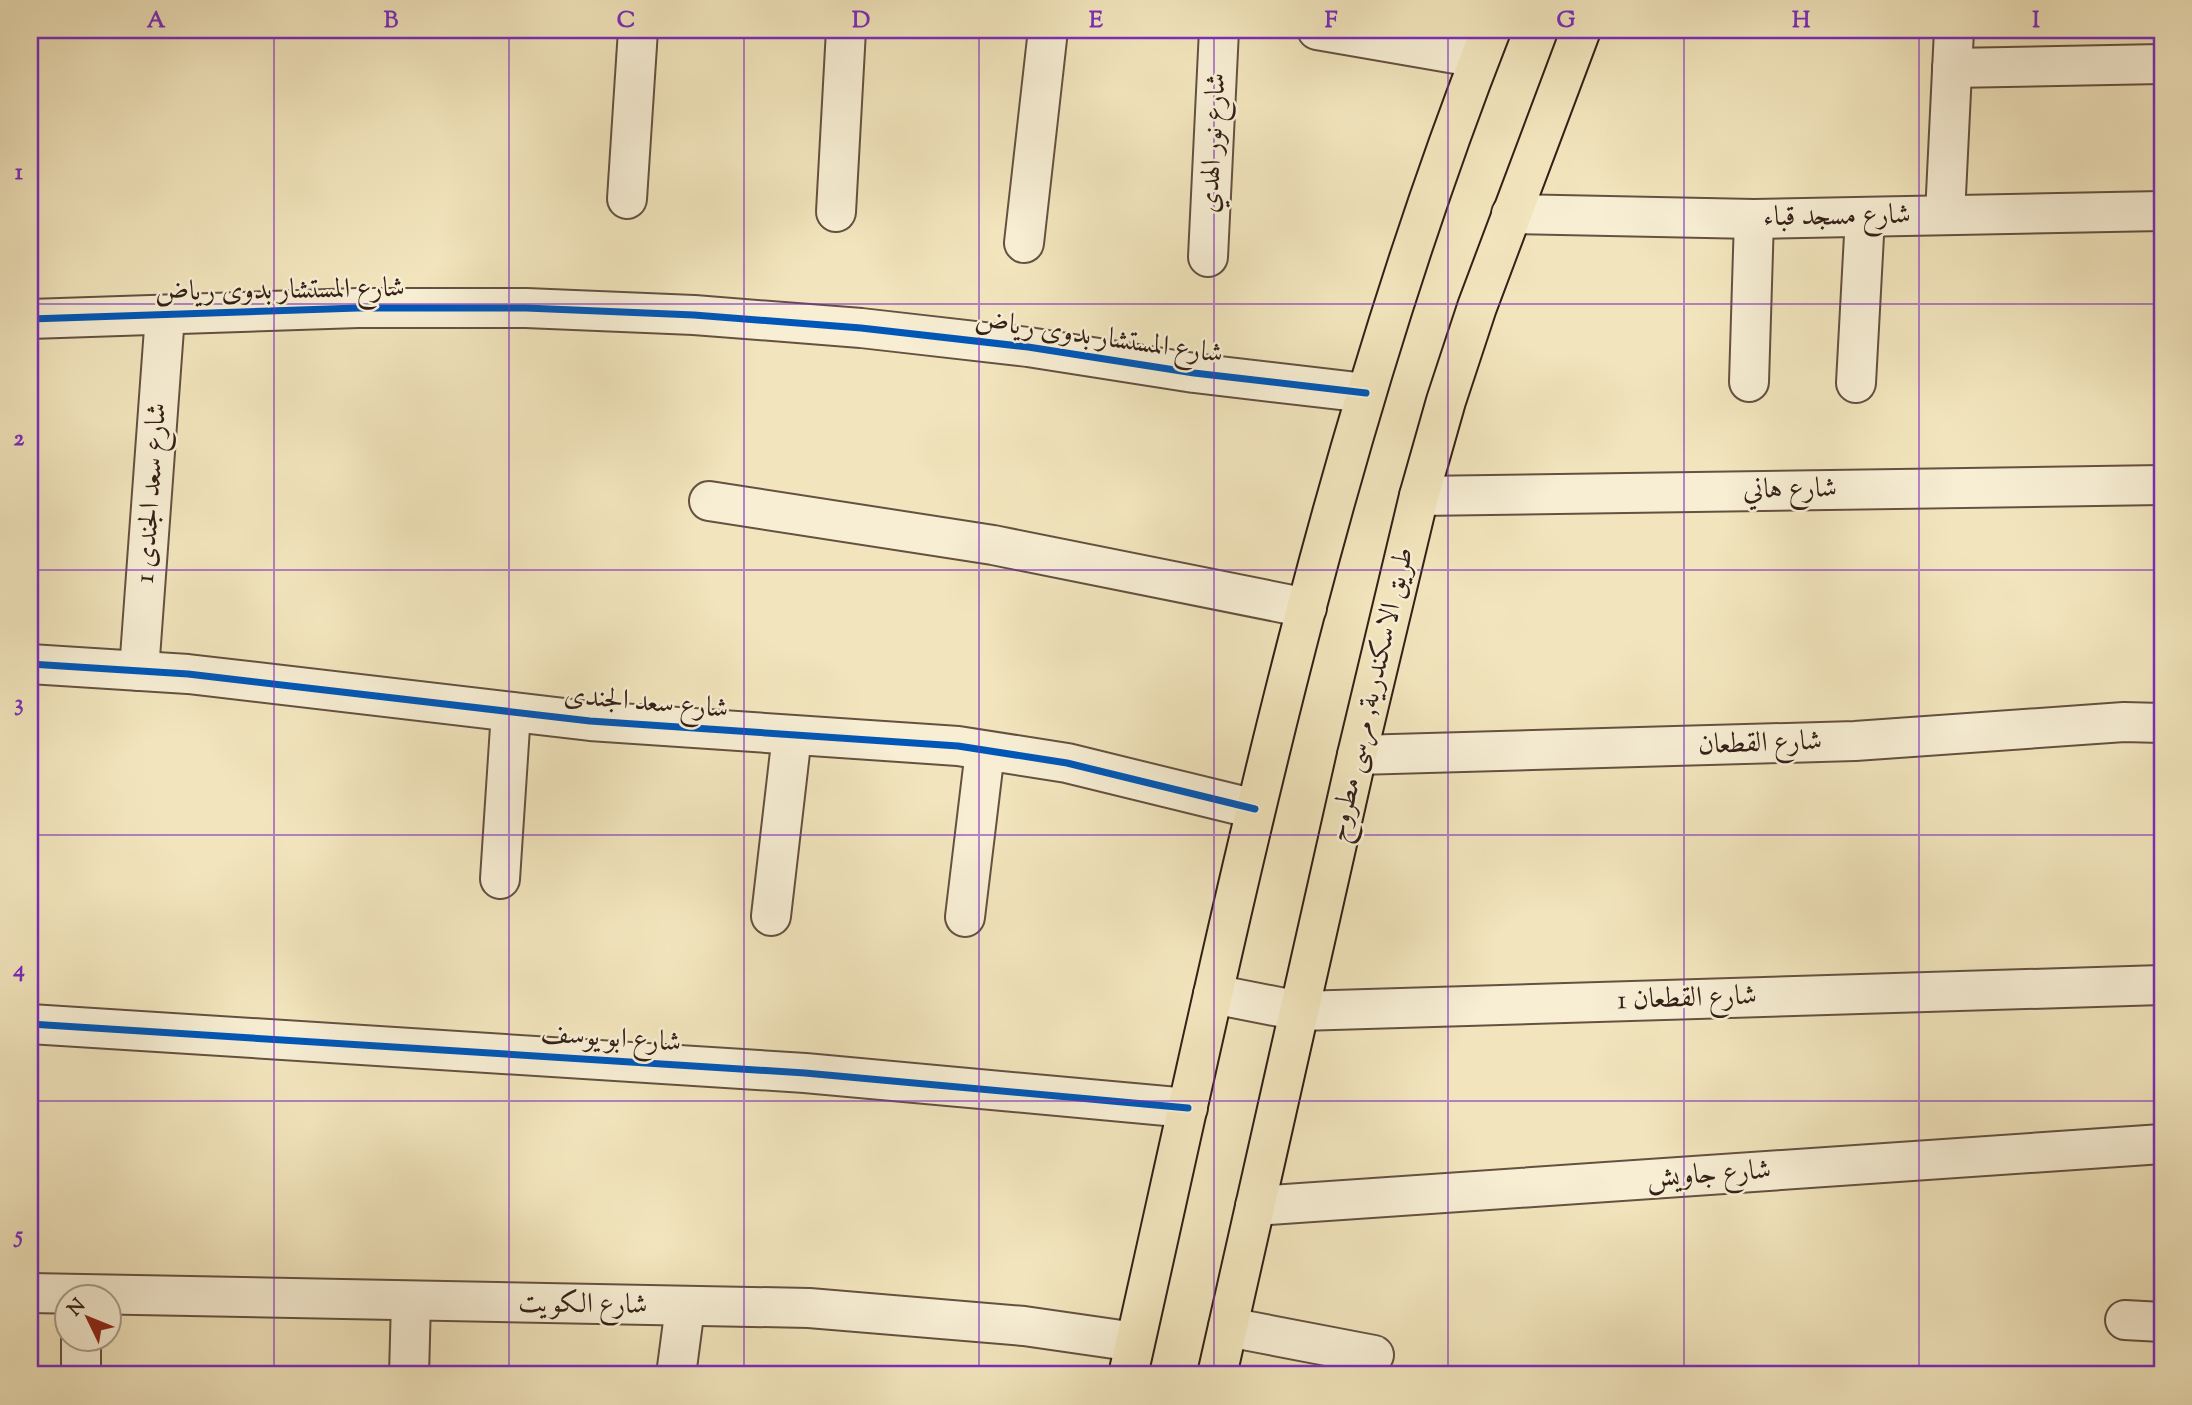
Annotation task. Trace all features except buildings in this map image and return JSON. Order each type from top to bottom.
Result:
[{"type":"main road","name":"طريق الاسكندرية, مرسى مطروح","points":[[1217,1375],[1357,755],[1419,496],[1454,377],[1511,214],[1581,30]]},
{"type":"main road","points":[[1131,1359],[1255,809],[1307,608],[1366,393],[1419,225],[1485,44]]},
{"type":"street","points":[[627,199],[638,30]]},
{"type":"street","points":[[836,212],[846,30]]},
{"type":"street","points":[[1024,243],[1048,30]]},
{"type":"street","name":"شارع نور الهدي","points":[[1208,257],[1219,30]]},
{"type":"street","points":[[1317,30],[1485,44]]},
{"type":"street","points":[[1945,215],[1954,30]]},
{"type":"street","points":[[1952,68],[2162,64]]},
{"type":"street","name":"شارع مسجد قباء","points":[[1511,214],[1754,219],[2162,211]]},
{"type":"street","points":[[1856,383],[1865,217]]},
{"type":"street","points":[[1749,382],[1754,219]]},
{"type":"street","name":"شارع المستشار بدوى رياض","points":[[30,319],[386,308],[526,309],[694,315],[887,331],[1028,347],[1194,373],[1366,393]]},
{"type":"street","name":"شارع سعد الجندى 1","points":[[139,671],[165,315]]},
{"type":"street","name":"شارع هاني","points":[[1419,496],[2162,485]]},
{"type":"street","points":[[709,501],[993,545],[1307,608]]},
{"type":"street","name":"شارع سعد الجندى","points":[[30,664],[188,674],[590,721],[958,746],[1067,763],[1255,809]]},
{"type":"street","points":[[500,879],[511,712]]},
{"type":"street","name":"شارع القطعان","points":[[1357,755],[1855,741],[2124,722],[2162,723]]},
{"type":"street","points":[[771,916],[792,735]]},
{"type":"street","points":[[965,917],[985,751]]},
{"type":"street","name":"شارع القطعان 1","points":[[1213,994],[1300,1011],[2162,985]]},
{"type":"street","name":"شارع ابو يوسف","points":[[30,1024],[805,1073],[1188,1108]]},
{"type":"street","name":"شارع جاويش","points":[[1255,1206],[2162,1143]]},
{"type":"street","name":"شارع الكويت","points":[[30,1293],[52,1294]]},
{"type":"street","name":"شارع الكويت","points":[[122,1296],[808,1308],[1024,1326],[1131,1359]]},
{"type":"street","points":[[409,1375],[411,1301]]},
{"type":"street","points":[[676,1375],[685,1307]]},
{"type":"street","points":[[1228,1327],[1374,1355]]},
{"type":"street","points":[[81,1352],[81,1375]]},
{"type":"cycle path","points":[[30,319],[358,308],[526,308],[694,315],[861,328],[1028,347],[1194,373],[1366,393]]},
{"type":"cycle path","points":[[30,664],[188,674],[590,721],[958,746],[1067,763],[1255,809]]},
{"type":"cycle path","points":[[30,1024],[805,1073],[1188,1108]]}]
